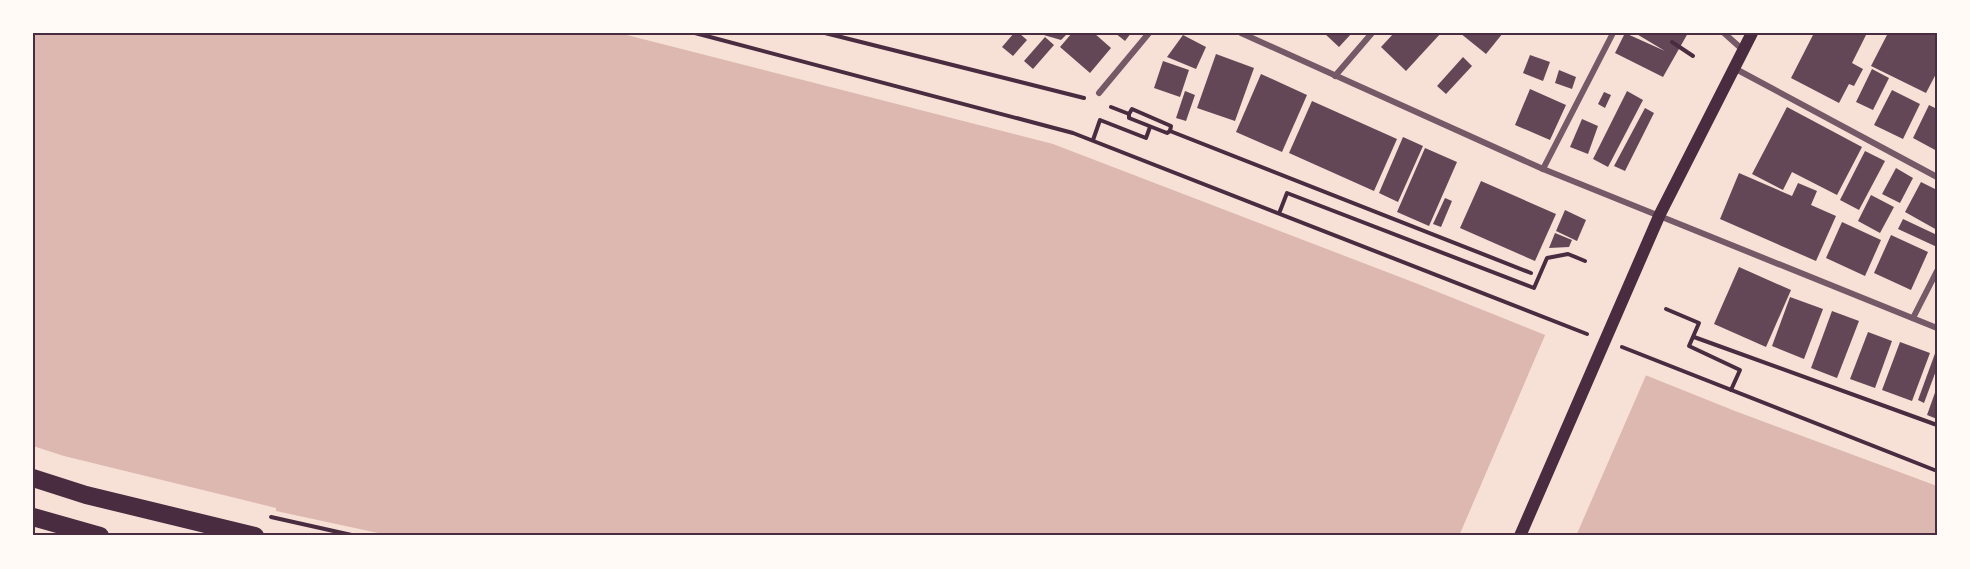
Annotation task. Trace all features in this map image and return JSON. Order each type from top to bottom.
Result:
[{"type":"highway","points":[[33,478],[86,495],[255,536]]},
{"type":"highway","points":[[33,517],[100,536]]},
{"type":"main road","points":[[1520,536],[1659,214],[1752,33]]},
{"type":"street","points":[[1099,93],[1149,33]]},
{"type":"street","points":[[1241,33],[1543,169],[1937,328]]},
{"type":"street","points":[[1335,76],[1372,33]]},
{"type":"street","points":[[1543,169],[1613,33]]},
{"type":"street","points":[[1724,33],[1743,50]]},
{"type":"street","points":[[1734,68],[1937,177]]},
{"type":"street","points":[[1913,318],[1937,272]]},
{"type":"path","points":[[695,33],[1073,133],[1280,211],[1588,334]]},
{"type":"path","points":[[825,33],[1094,100]]},
{"type":"path","points":[[1672,42],[1693,56]]},
{"type":"path","points":[[1107,105],[1129,114],[1129,118],[1150,127],[1167,133],[1170,131],[1531,273]]},
{"type":"path","points":[[1129,114],[1132,109],[1171,126],[1170,131]]},
{"type":"path","points":[[1093,140],[1100,120],[1146,138],[1150,127]]},
{"type":"path","points":[[1280,211],[1287,193],[1534,288],[1547,258],[1568,254],[1585,261]]},
{"type":"path","points":[[1666,309],[1700,323],[1689,346],[1740,370],[1731,391]]},
{"type":"path","points":[[1694,337],[1937,425]]},
{"type":"path","points":[[1621,347],[1937,471]]},
{"type":"shaded area","points":[[33,33],[619,33],[1053,144],[1418,284],[1735,411],[1937,486],[1937,536],[392,536],[276,511],[276,508],[64,456],[33,446]]},
{"type":"pier","points":[[1546,333],[1647,373],[1576,536],[1459,536]]},
{"type":"building","points":[[1014,33],[1019,33],[1027,40],[1013,56],[1002,47]]},
{"type":"building","points":[[1037,33],[1068,33],[1061,40]]},
{"type":"building","points":[[1072,33],[1094,33],[1111,48],[1090,73],[1060,47]]},
{"type":"building","points":[[1115,33],[1131,33],[1125,41]]},
{"type":"building","points":[[1324,33],[1352,33],[1339,47]]},
{"type":"building","points":[[1394,33],[1441,33],[1406,71],[1381,47]]},
{"type":"building","points":[[1460,33],[1503,33],[1486,54]]},
{"type":"building","points":[[1625,33],[1665,51],[1635,33],[1688,33],[1663,77],[1615,53]]},
{"type":"building","points":[[1814,33],[1867,33],[1852,63],[1863,69],[1854,86],[1849,84],[1839,103],[1791,78]]},
{"type":"building","points":[[1888,33],[1933,33],[1937,36],[1937,72],[1926,93],[1871,66]]},
{"type":"building","points":[[1183,35],[1206,47],[1196,69],[1167,57]]},
{"type":"building","points":[[1045,37],[1054,45],[1033,69],[1024,61]]},
{"type":"building","points":[[1216,54],[1254,68],[1235,121],[1197,108]]},
{"type":"building","points":[[1530,55],[1550,62],[1543,81],[1523,73]]},
{"type":"building","points":[[1463,57],[1472,66],[1446,94],[1437,86]]},
{"type":"building","points":[[1163,61],[1189,70],[1180,97],[1154,88]]},
{"type":"building","points":[[1872,69],[1889,78],[1873,110],[1856,102]]},
{"type":"building","points":[[1559,70],[1576,77],[1572,89],[1555,83]]},
{"type":"building","points":[[1261,74],[1307,95],[1282,152],[1236,132]]},
{"type":"building","points":[[1530,89],[1566,105],[1550,140],[1515,125]]},
{"type":"building","points":[[1892,90],[1920,104],[1903,139],[1874,125]]},
{"type":"building","points":[[1185,91],[1195,95],[1186,121],[1176,118]]},
{"type":"building","points":[[1627,91],[1643,100],[1608,167],[1593,159]]},
{"type":"building","points":[[1604,92],[1611,95],[1605,108],[1598,104]]},
{"type":"building","points":[[1312,101],[1397,139],[1374,191],[1289,153]]},
{"type":"building","points":[[1929,105],[1937,109],[1937,151],[1913,138]]},
{"type":"building","points":[[1787,107],[1862,147],[1837,195],[1792,172],[1783,190],[1752,174]]},
{"type":"building","points":[[1645,108],[1654,113],[1625,171],[1614,166]]},
{"type":"building","points":[[1582,119],[1598,126],[1588,154],[1570,147]]},
{"type":"building","points":[[1403,137],[1423,146],[1398,202],[1379,193]]},
{"type":"building","points":[[1425,148],[1457,162],[1429,226],[1397,212]]},
{"type":"building","points":[[1865,151],[1885,161],[1859,210],[1840,200]]},
{"type":"building","points":[[1896,168],[1913,178],[1900,203],[1882,194]]},
{"type":"building","points":[[1739,173],[1792,196],[1798,183],[1817,191],[1811,205],[1836,216],[1816,261],[1720,219]]},
{"type":"building","points":[[1481,181],[1556,214],[1535,261],[1460,228]]},
{"type":"building","points":[[1921,182],[1937,190],[1937,230],[1905,212]]},
{"type":"building","points":[[1871,195],[1894,207],[1880,233],[1858,221]]},
{"type":"building","points":[[1445,198],[1452,201],[1441,227],[1433,224]]},
{"type":"building","points":[[1565,210],[1586,220],[1577,241],[1556,231]]},
{"type":"building","points":[[1903,219],[1937,235],[1937,247],[1898,229]]},
{"type":"building","points":[[1842,222],[1881,240],[1865,276],[1826,258]]},
{"type":"building","points":[[1555,233],[1572,240],[1569,247],[1549,248]]},
{"type":"building","points":[[1891,235],[1928,252],[1911,290],[1874,273]]},
{"type":"building","points":[[1739,267],[1791,290],[1766,347],[1714,324]]},
{"type":"building","points":[[1790,297],[1823,309],[1804,359],[1772,346]]},
{"type":"building","points":[[1832,311],[1859,321],[1837,378],[1811,368]]},
{"type":"building","points":[[1868,332],[1892,341],[1875,388],[1850,379]]},
{"type":"building","points":[[1900,342],[1930,353],[1912,401],[1882,390]]},
{"type":"building","points":[[1937,348],[1937,368],[1924,403],[1918,400]]},
{"type":"building","points":[[1937,387],[1937,419],[1927,415]]}]
